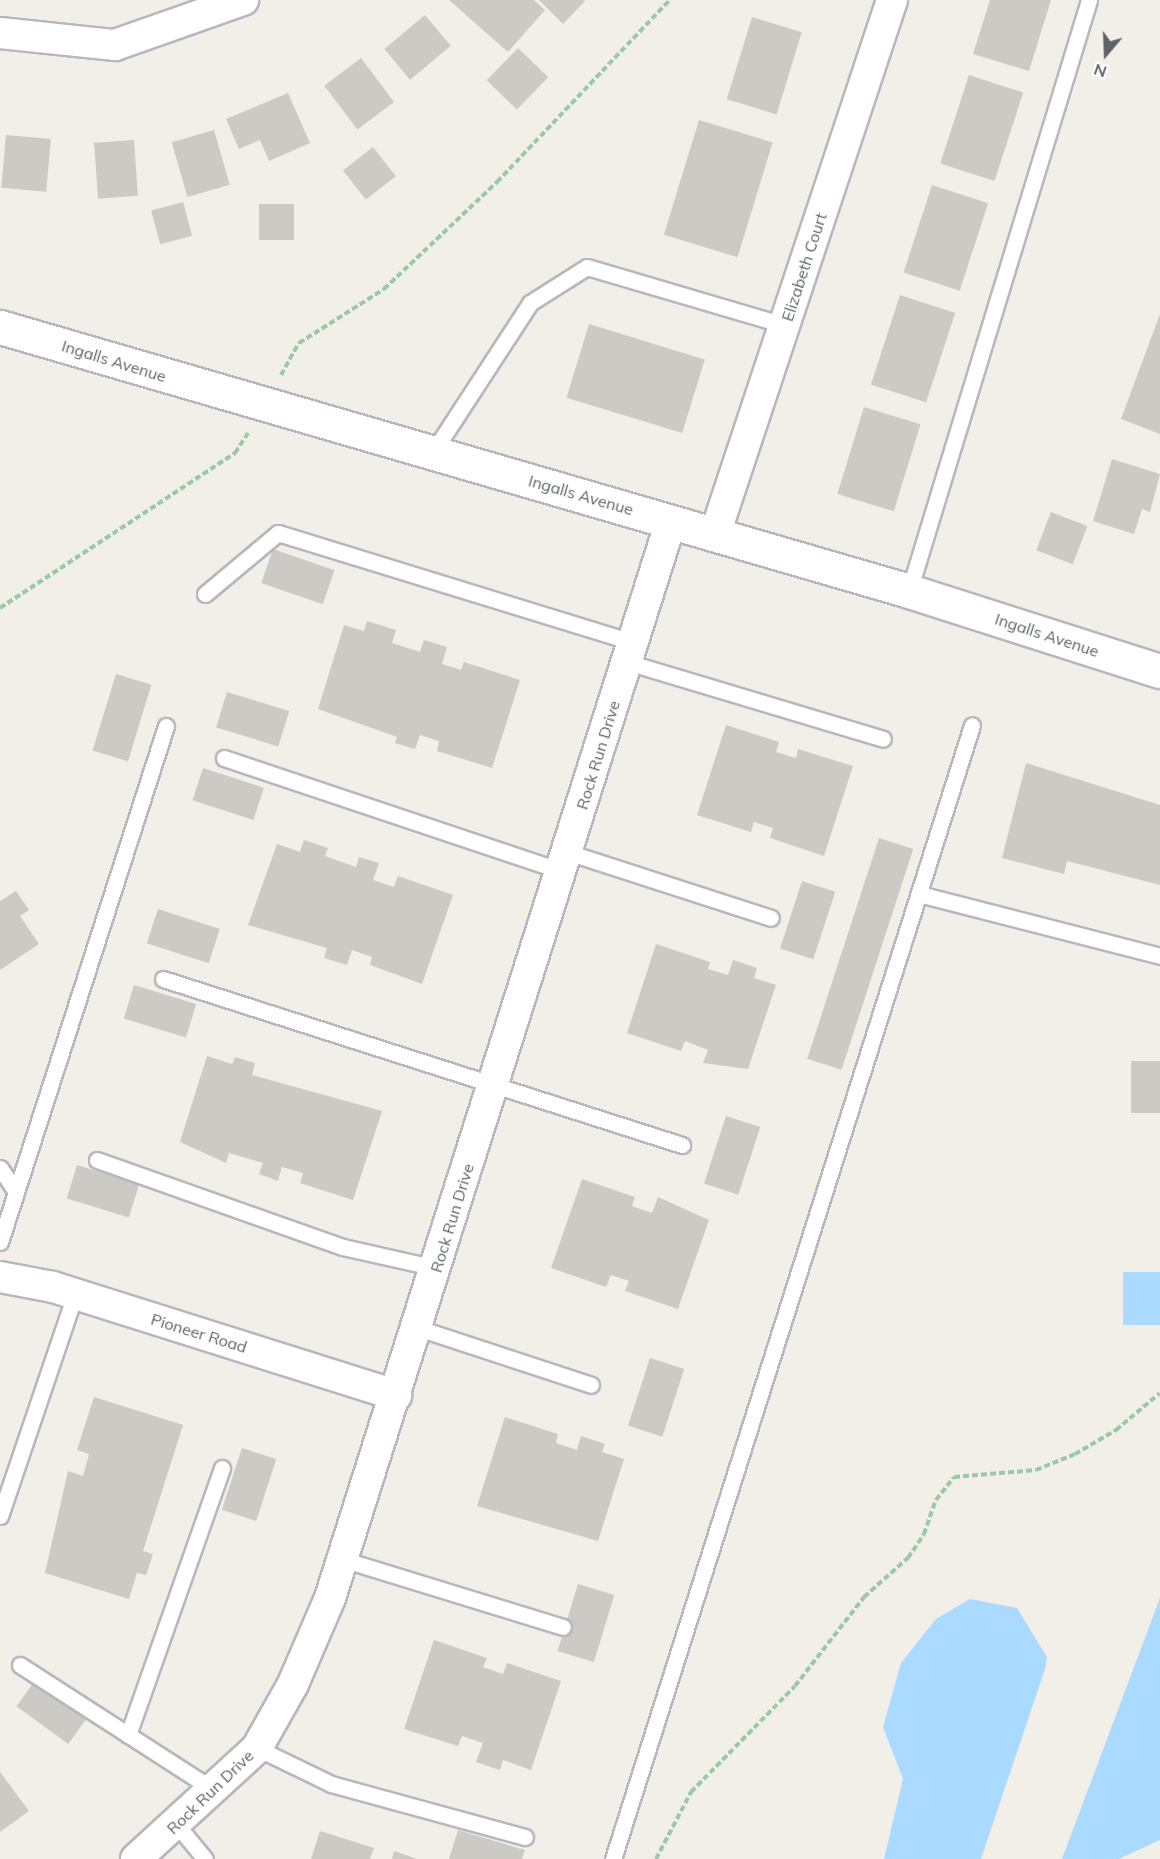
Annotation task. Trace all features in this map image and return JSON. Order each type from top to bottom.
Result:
[{"type":"street","points":[[0,33],[115,45],[243,0]]},
{"type":"street","name":"Elizabeth Court","points":[[716,534],[892,0]]},
{"type":"street","name":"Ingalls Avenue","points":[[0,327],[909,591],[1160,671]]},
{"type":"street","name":"Rock Run Drive","points":[[136,1859],[177,1825],[257,1748],[293,1684],[342,1559],[418,1328],[671,521]]},
{"type":"street","name":"Pioneer Road","points":[[0,1277],[75,1294],[396,1395]]},
{"type":"lane","points":[[909,591],[1089,0]]},
{"type":"lane","points":[[433,452],[530,303],[587,267],[784,326]]},
{"type":"lane","points":[[205,594],[278,532],[883,739]]},
{"type":"lane","points":[[613,1859],[972,725]]},
{"type":"lane","points":[[0,1242],[166,726]]},
{"type":"lane","points":[[224,758],[564,862],[771,918]]},
{"type":"lane","points":[[919,894],[1160,956]]},
{"type":"lane","points":[[163,979],[682,1144]]},
{"type":"lane","points":[[97,1160],[343,1247],[436,1268]]},
{"type":"lane","points":[[0,1168],[16,1192]]},
{"type":"lane","points":[[0,1516],[75,1294]]},
{"type":"lane","points":[[418,1328],[591,1385]]},
{"type":"lane","points":[[128,1735],[222,1468]]},
{"type":"lane","points":[[342,1559],[563,1627]]},
{"type":"lane","points":[[20,1665],[214,1790]]},
{"type":"lane","points":[[257,1748],[331,1784],[525,1837]]},
{"type":"lane","points":[[177,1825],[205,1859]]},
{"type":"path","points":[[0,608],[235,453],[266,406],[299,344],[384,289],[497,182],[670,0]]},
{"type":"path","points":[[656,1859],[691,1792],[795,1686],[864,1597],[908,1558],[924,1534],[936,1500],[954,1477],[1007,1475],[1065,1458],[1116,1430],[1160,1393]]},
{"type":"water","points":[[1123,1272],[1160,1272],[1160,1325],[1123,1325]]},
{"type":"water","points":[[1160,1598],[1160,1840],[1119,1859],[1062,1859]]},
{"type":"water","points":[[970,1599],[1017,1608],[1047,1657],[1045,1669],[981,1859],[884,1859],[903,1779],[883,1727],[901,1663],[936,1619]]},
{"type":"building","points":[[449,0],[534,0],[545,10],[508,52]]},
{"type":"building","points":[[539,0],[583,0],[585,1],[563,24]]},
{"type":"building","points":[[990,0],[1051,0],[1029,71],[973,54]]},
{"type":"building","points":[[425,15],[451,46],[410,80],[384,49]]},
{"type":"building","points":[[752,17],[802,32],[777,114],[727,99]]},
{"type":"building","points":[[518,48],[548,77],[517,110],[487,80]]},
{"type":"building","points":[[361,58],[394,102],[357,130],[324,86]]},
{"type":"building","points":[[969,75],[1023,93],[994,181],[940,163]]},
{"type":"building","points":[[288,93],[310,143],[269,161],[260,140],[239,149],[226,119]]},
{"type":"building","points":[[699,120],[773,143],[738,257],[664,235]]},
{"type":"building","points":[[214,130],[230,185],[187,197],[172,142]]},
{"type":"building","points":[[6,135],[51,139],[46,192],[1,188]]},
{"type":"building","points":[[134,140],[138,196],[98,199],[94,143]]},
{"type":"building","points":[[373,147],[396,176],[366,200],[343,170]]},
{"type":"building","points":[[932,185],[988,203],[960,291],[904,272]]},
{"type":"building","points":[[183,202],[192,236],[160,244],[151,211]]},
{"type":"building","points":[[259,204],[294,204],[294,240],[259,240]]},
{"type":"building","points":[[900,295],[955,313],[926,402],[871,384]]},
{"type":"building","points":[[1160,314],[1160,434],[1121,419]]},
{"type":"building","points":[[589,324],[705,359],[682,433],[566,398]]},
{"type":"building","points":[[864,407],[920,424],[894,511],[837,494]]},
{"type":"building","points":[[1112,459],[1160,474],[1150,512],[1142,509],[1134,534],[1093,521]]},
{"type":"building","points":[[1051,512],[1087,526],[1073,564],[1036,550]]},
{"type":"building","points":[[273,549],[334,570],[323,604],[261,583]]},
{"type":"building","points":[[367,621],[396,630],[392,643],[420,652],[424,640],[447,647],[442,664],[461,670],[464,662],[520,680],[492,768],[437,751],[439,741],[420,735],[415,749],[395,743],[397,737],[318,709],[344,625],[364,631]]},
{"type":"building","points":[[116,674],[151,685],[128,761],[93,751]]},
{"type":"building","points":[[227,692],[289,711],[278,746],[216,727]]},
{"type":"building","points":[[726,725],[779,742],[776,752],[796,758],[798,749],[853,766],[824,856],[770,838],[773,828],[754,822],[751,832],[697,815]]},
{"type":"building","points":[[1026,763],[1160,805],[1160,885],[1067,861],[1064,874],[1002,858]]},
{"type":"building","points":[[203,768],[264,788],[253,820],[192,800]]},
{"type":"building","points":[[879,838],[913,849],[842,1070],[807,1059]]},
{"type":"building","points":[[304,840],[328,848],[325,856],[356,867],[359,857],[379,863],[373,880],[394,887],[398,876],[453,895],[422,984],[370,965],[372,957],[352,950],[347,965],[324,958],[327,948],[248,925],[277,844],[300,852]]},
{"type":"building","points":[[802,881],[835,892],[813,959],[780,949]]},
{"type":"building","points":[[16,891],[29,910],[20,916],[39,944],[0,970],[0,901]]},
{"type":"building","points":[[158,909],[220,929],[209,963],[147,943]]},
{"type":"building","points":[[656,944],[710,962],[708,969],[728,975],[733,960],[757,968],[754,978],[776,985],[748,1069],[703,1063],[708,1050],[685,1041],[681,1051],[627,1033]]},
{"type":"building","points":[[134,985],[196,1004],[186,1037],[124,1018]]},
{"type":"building","points":[[207,1056],[232,1064],[235,1057],[255,1063],[252,1075],[382,1111],[353,1200],[300,1183],[303,1173],[282,1167],[278,1181],[259,1174],[263,1163],[229,1153],[226,1163],[180,1142]]},
{"type":"building","points":[[1131,1061],[1160,1061],[1160,1113],[1131,1113]]},
{"type":"building","points":[[726,1116],[760,1127],[738,1195],[704,1184]]},
{"type":"building","points":[[77,1165],[139,1184],[129,1217],[67,1198]]},
{"type":"building","points":[[582,1179],[635,1197],[632,1206],[652,1213],[658,1197],[709,1220],[678,1309],[625,1291],[629,1281],[611,1275],[606,1287],[551,1268]]},
{"type":"building","points":[[650,1358],[684,1369],[662,1437],[628,1426]]},
{"type":"building","points":[[94,1397],[183,1425],[143,1551],[153,1554],[146,1575],[137,1573],[129,1599],[45,1573],[68,1471],[83,1476],[89,1454],[77,1450]]},
{"type":"building","points":[[505,1417],[558,1434],[556,1443],[577,1450],[581,1436],[605,1444],[602,1452],[624,1459],[598,1541],[477,1506]]},
{"type":"building","points":[[242,1448],[276,1459],[256,1521],[222,1510]]},
{"type":"building","points":[[578,1584],[614,1595],[594,1662],[558,1651]]},
{"type":"building","points":[[434,1640],[487,1658],[483,1667],[503,1674],[507,1663],[561,1681],[531,1770],[503,1760],[500,1770],[476,1762],[483,1743],[462,1736],[458,1746],[404,1729]]},
{"type":"building","points":[[37,1678],[89,1716],[68,1744],[16,1706]]},
{"type":"building","points":[[0,1772],[29,1811],[0,1832]]},
{"type":"building","points":[[458,1830],[525,1850],[522,1859],[449,1859]]},
{"type":"building","points":[[320,1831],[374,1848],[370,1859],[311,1859]]},
{"type":"building","points":[[394,1851],[417,1859],[392,1859]]}]
